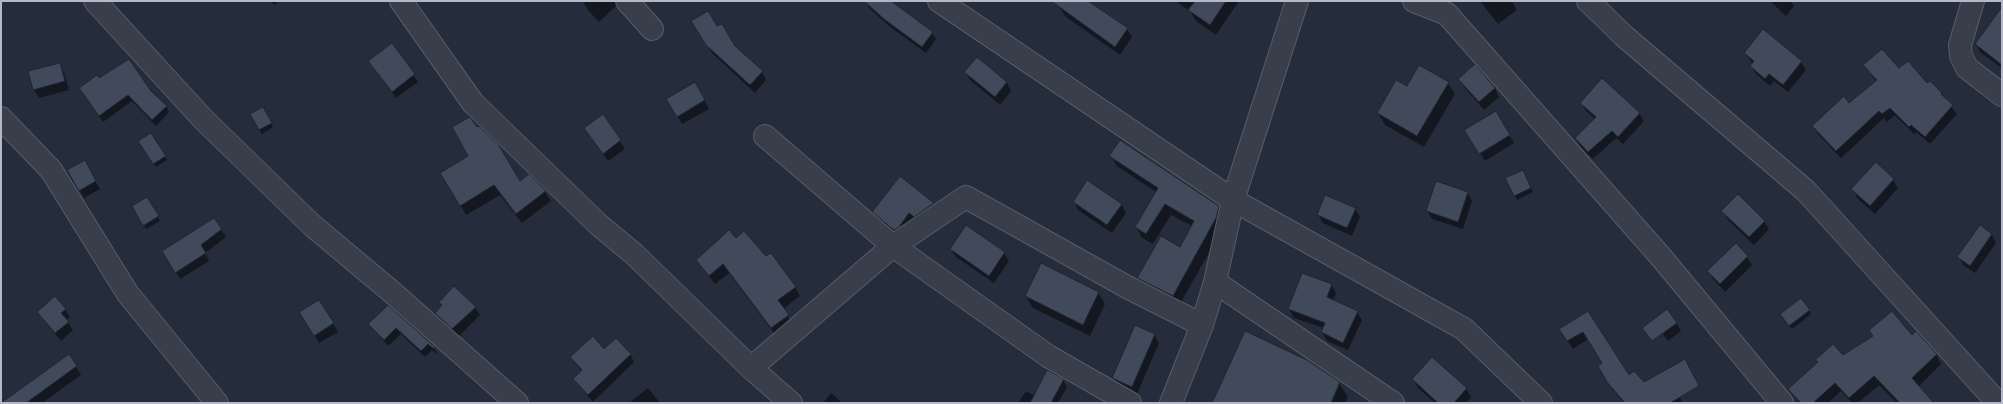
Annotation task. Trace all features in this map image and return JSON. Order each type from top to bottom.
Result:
[{"type":"street","points":[[95,1],[203,119],[313,226],[393,293],[517,403]]},
{"type":"street","points":[[401,1],[473,103],[599,226],[634,254],[751,368],[791,403]]},
{"type":"street","points":[[627,1],[652,29]]},
{"type":"street","points":[[939,1],[1233,200],[1464,329],[1541,403]]},
{"type":"street","points":[[1171,403],[1202,325],[1215,282],[1233,200],[1297,1]]},
{"type":"street","points":[[1414,1],[1447,14],[1661,257],[1782,403]]},
{"type":"street","points":[[1588,1],[1624,36],[1806,191],[1998,403]]},
{"type":"street","points":[[1973,1],[1960,45],[1961,56],[1967,68],[2002,96]]},
{"type":"street","points":[[1,118],[51,170],[128,294],[217,403]]},
{"type":"street","points":[[765,136],[894,246],[1048,356],[1130,403]]},
{"type":"street","points":[[751,368],[894,246],[966,197],[1127,287],[1202,325]]},
{"type":"street","points":[[1215,282],[1394,403]]},
{"type":"building","points":[[864,1],[891,1],[933,32],[922,47],[884,19]]},
{"type":"building","points":[[1051,1],[1088,1],[1128,28],[1115,47]]},
{"type":"building","points":[[1195,1],[1226,1],[1210,25],[1188,10]]},
{"type":"building","points":[[2002,7],[2002,65],[1975,44]]},
{"type":"building","points":[[708,11],[717,26],[722,24],[735,46],[763,71],[750,85],[706,45],[691,21]]},
{"type":"building","points":[[1763,29],[1802,61],[1783,85],[1769,74],[1765,79],[1750,66],[1754,61],[1744,53]]},
{"type":"building","points":[[392,43],[415,74],[392,92],[368,61]]},
{"type":"building","points":[[1882,49],[1899,68],[1908,61],[1927,83],[1930,81],[1953,105],[1925,137],[1911,125],[1909,127],[1890,108],[1882,114],[1879,111],[1836,151],[1812,126],[1844,96],[1849,103],[1877,80],[1863,65]]},
{"type":"building","points":[[977,57],[1007,82],[995,97],[964,72]]},
{"type":"building","points":[[129,59],[151,91],[167,106],[152,120],[128,95],[99,116],[79,88],[97,75],[99,78]]},
{"type":"building","points":[[60,63],[65,81],[33,90],[28,71]]},
{"type":"building","points":[[1475,64],[1495,88],[1479,102],[1458,79]]},
{"type":"building","points":[[1419,65],[1449,82],[1417,136],[1377,113],[1396,80],[1407,86]]},
{"type":"building","points":[[1602,78],[1640,113],[1618,137],[1612,131],[1588,152],[1575,138],[1596,117],[1580,103]]},
{"type":"building","points":[[695,82],[705,100],[677,117],[666,99]]},
{"type":"building","points":[[263,107],[272,123],[259,130],[250,114]]},
{"type":"building","points":[[1496,111],[1510,135],[1479,154],[1464,130]]},
{"type":"building","points":[[603,114],[621,140],[603,154],[584,128]]},
{"type":"building","points":[[470,117],[477,127],[479,126],[498,144],[520,181],[529,174],[546,191],[516,214],[494,185],[460,206],[440,173],[468,156],[452,127]]},
{"type":"building","points":[[151,133],[166,156],[153,164],[138,141]]},
{"type":"building","points":[[1120,140],[1219,206],[1216,218],[1173,296],[1137,278],[1161,236],[1180,247],[1194,221],[1165,204],[1146,234],[1135,227],[1158,188],[1109,156]]},
{"type":"building","points":[[85,160],[96,181],[79,191],[67,170]]},
{"type":"building","points":[[1876,162],[1894,179],[1870,206],[1851,189]]},
{"type":"building","points":[[1523,170],[1531,188],[1514,196],[1505,178]]},
{"type":"building","points":[[900,176],[934,203],[914,217],[909,213],[899,227],[894,230],[872,212]]},
{"type":"building","points":[[1087,180],[1122,204],[1107,225],[1073,202]]},
{"type":"building","points":[[1436,181],[1468,192],[1458,222],[1426,211]]},
{"type":"building","points":[[1738,194],[1765,221],[1749,237],[1721,211]]},
{"type":"building","points":[[1325,195],[1356,208],[1347,228],[1317,215]]},
{"type":"building","points":[[147,197],[159,216],[143,226],[132,206]]},
{"type":"building","points":[[214,218],[222,229],[201,245],[206,253],[175,273],[162,251]]},
{"type":"building","points":[[966,225],[1005,252],[989,276],[950,249]]},
{"type":"building","points":[[1980,225],[1992,234],[1970,266],[1957,257]]},
{"type":"building","points":[[729,230],[736,238],[744,231],[766,256],[771,253],[796,287],[778,300],[789,315],[771,328],[723,264],[709,276],[696,260]]},
{"type":"building","points":[[1736,243],[1748,256],[1720,284],[1707,271]]},
{"type":"building","points":[[1041,263],[1099,292],[1083,325],[1025,296]]},
{"type":"building","points":[[1302,273],[1332,284],[1327,297],[1358,311],[1343,343],[1321,332],[1325,323],[1288,309]]},
{"type":"building","points":[[454,286],[476,307],[452,329],[435,313],[442,305],[439,302]]},
{"type":"building","points":[[55,296],[66,309],[61,313],[69,322],[55,333],[37,312]]},
{"type":"building","points":[[1801,298],[1810,310],[1789,326],[1780,314]]},
{"type":"building","points":[[319,300],[334,323],[314,336],[299,312]]},
{"type":"building","points":[[388,305],[435,347],[434,349],[428,344],[421,351],[396,328],[384,340],[368,324]]},
{"type":"building","points":[[1667,309],[1677,323],[1652,341],[1642,328]]},
{"type":"building","points":[[1588,311],[1629,375],[1634,371],[1644,382],[1685,359],[1699,386],[1670,403],[1625,403],[1607,382],[1598,366],[1602,363],[1583,332],[1567,341],[1559,329]]},
{"type":"building","points":[[1892,311],[1912,335],[1916,331],[1937,354],[1912,378],[1934,403],[1900,403],[1874,376],[1849,398],[1835,383],[1813,403],[1801,403],[1788,389],[1818,362],[1815,360],[1833,344],[1843,355],[1873,336],[1869,330]]},
{"type":"building","points":[[1135,325],[1155,334],[1132,387],[1112,378]]},
{"type":"building","points":[[1245,331],[1307,360],[1340,382],[1331,403],[1212,403]]},
{"type":"building","points":[[593,336],[604,349],[616,338],[631,354],[588,395],[573,379],[582,370],[570,357]]},
{"type":"building","points":[[69,354],[77,366],[26,403],[1,403]]},
{"type":"building","points":[[1432,357],[1467,388],[1454,403],[1438,403],[1412,379]]},
{"type":"building","points":[[1047,370],[1064,379],[1051,403],[1030,403]]}]
